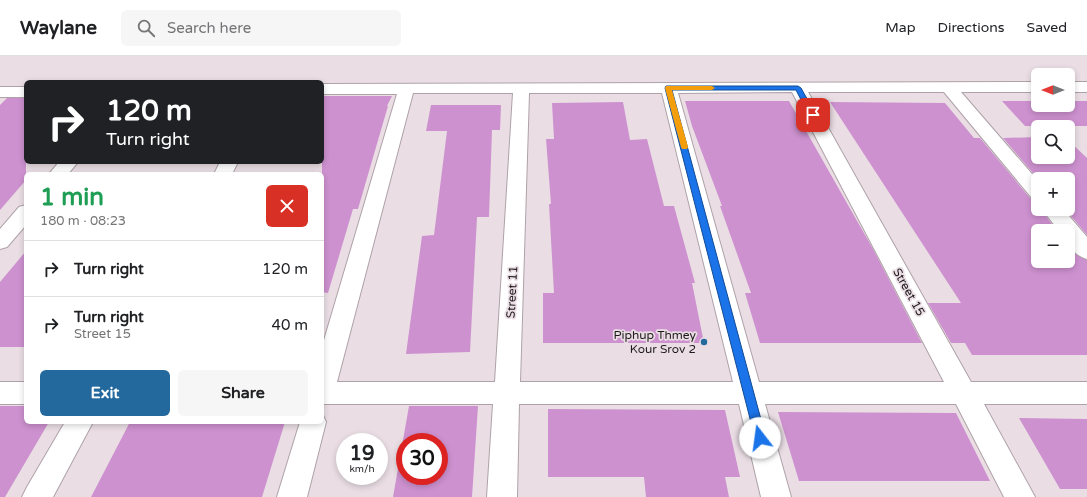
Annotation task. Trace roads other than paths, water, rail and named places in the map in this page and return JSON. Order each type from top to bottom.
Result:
[{"type":"street","name":"Street 11","points":[[502,497],[521,88]]},
{"type":"street","points":[[669,88],[776,497]]},
{"type":"street","name":"Street 15","points":[[798,88],[1020,497]]},
{"type":"street","points":[[948,88],[1031,185]]},
{"type":"street","points":[[324,89],[1031,88]]},
{"type":"street","points":[[1075,88],[1087,88]]},
{"type":"street","points":[[324,385],[406,89]]},
{"type":"street","points":[[0,92],[24,92]]},
{"type":"street","points":[[60,172],[67,164]]},
{"type":"street","points":[[0,242],[24,214]]},
{"type":"street","points":[[1058,216],[1087,251]]},
{"type":"street","points":[[324,392],[1087,393]]},
{"type":"street","points":[[0,393],[24,393]]},
{"type":"street","points":[[37,497],[79,424]]},
{"type":"street","points":[[292,497],[312,424]]},
{"type":"place","name":"Piphup Thmey Kour Srov 2","points":[[704,342]]}]
